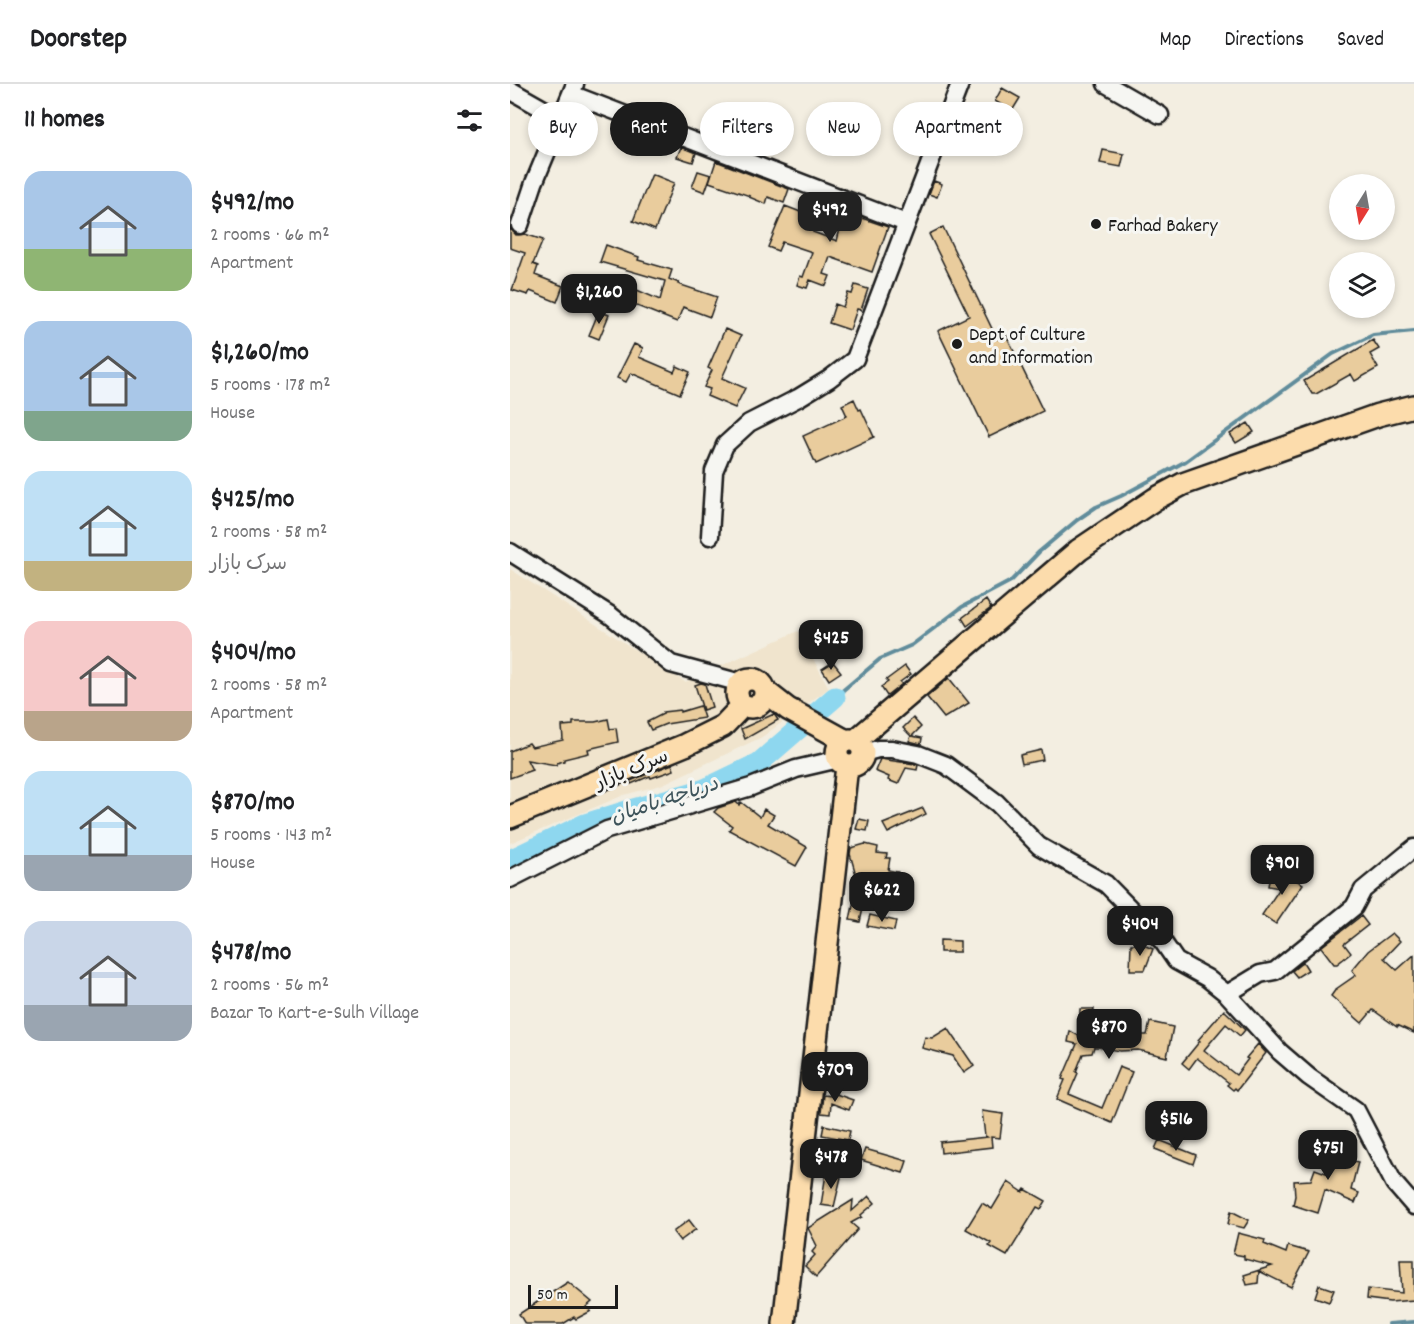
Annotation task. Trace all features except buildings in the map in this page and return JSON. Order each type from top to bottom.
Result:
[{"type":"main road","points":[[784,1324],[842,747],[1079,550],[1155,499],[1193,480],[1378,415],[1414,406]]},
{"type":"main road","points":[[741,683],[755,680],[762,684],[757,699],[842,747]]},
{"type":"main road","name":"سرک بازار","points":[[510,817],[685,746],[723,726],[757,699]]},
{"type":"street","points":[[710,536],[714,471],[725,445],[749,423],[830,379],[855,359],[960,84]]},
{"type":"street","points":[[1106,84],[1160,115]]},
{"type":"street","points":[[573,89],[906,224]]},
{"type":"street","points":[[510,90],[532,102]]},
{"type":"street","points":[[520,225],[545,156]]},
{"type":"street","points":[[510,552],[610,615],[671,664],[741,683]]},
{"type":"street","points":[[510,879],[607,830],[751,787],[842,747],[892,749],[918,754],[946,765],[998,802],[1040,846],[1106,884],[1163,942],[1176,962],[1207,978],[1227,994],[1280,1052],[1309,1077],[1356,1110],[1394,1183],[1414,1206]]},
{"type":"street","points":[[1227,994],[1260,974],[1275,971],[1354,907],[1363,891],[1414,848]]},
{"type":"shaded area","points":[[510,569],[685,682],[798,631],[829,688],[762,737],[661,785],[624,795],[510,843]]},
{"type":"waterway","points":[[835,697],[880,659],[912,645],[962,607],[1011,581],[1039,552],[1077,520],[1096,507],[1186,461],[1333,354],[1373,335],[1414,331]]},
{"type":"waterway","name":"دریاچه بامیان","points":[[510,860],[585,824],[705,789],[759,763],[835,697]]},
{"type":"waterway","points":[[1389,1324],[1414,1322]]},
{"type":"place","name":"Farhad Bakery","points":[[1096,224]]},
{"type":"place","name":"Dept of Culture and Information","points":[[957,344]]}]
